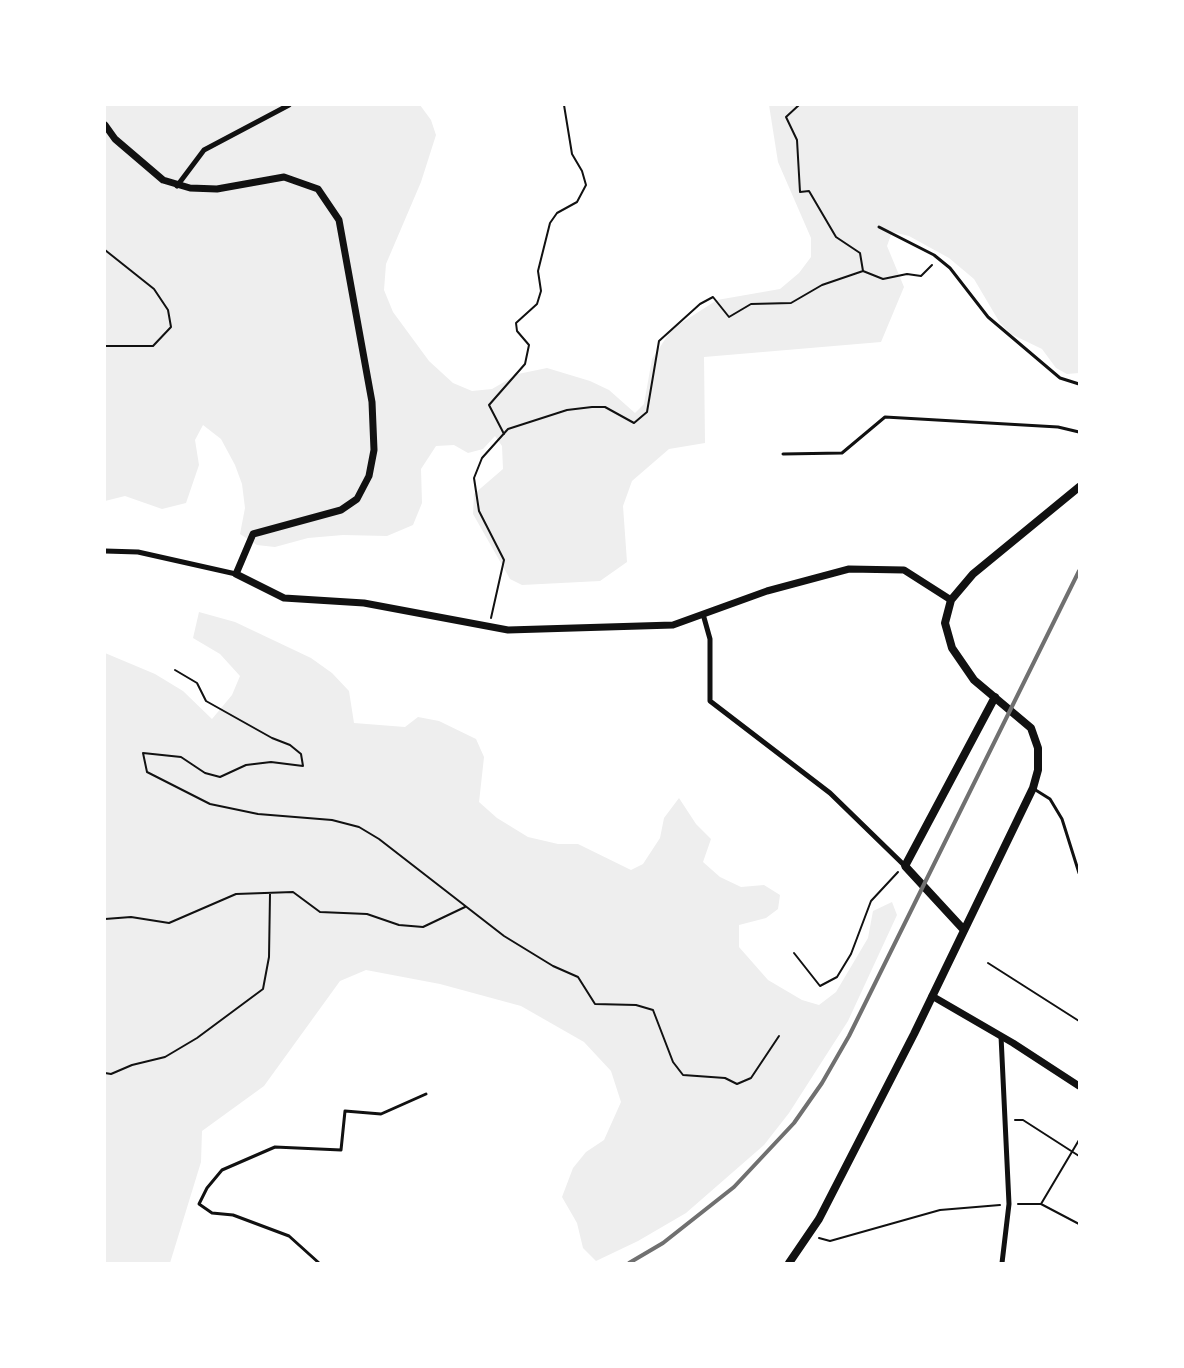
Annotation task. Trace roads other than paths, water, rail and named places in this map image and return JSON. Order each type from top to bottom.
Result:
[{"type":"main road","points":[[789,1263],[810,1235],[932,996],[1033,788],[1038,770],[1038,748],[1031,728],[974,680],[952,648],[945,622],[951,600],[973,574],[1079,487]]},
{"type":"main road","points":[[964,930],[905,866],[995,698]]},
{"type":"street","points":[[177,186],[204,150],[289,105]]},
{"type":"street","points":[[105,125],[115,139],[163,180],[177,186],[217,189],[284,177],[318,189],[339,220],[372,402],[374,450],[369,476],[357,499],[341,510],[253,534],[236,574]]},
{"type":"street","points":[[105,551],[138,552],[236,574],[284,598],[364,603],[508,630],[672,625],[768,591],[849,569],[904,570],[951,600]]},
{"type":"street","points":[[703,614],[710,639],[710,701],[830,793],[905,866]]},
{"type":"street","points":[[932,996],[1001,1036],[1079,1086]]},
{"type":"street","points":[[1001,1036],[1009,1204],[1002,1263]]},
{"type":"lane","points":[[879,227],[938,259],[962,282],[988,317],[1060,378],[1079,384]]},
{"type":"lane","points":[[783,454],[842,453],[885,417],[1058,427],[1079,432]]},
{"type":"lane","points":[[1033,788],[1050,800],[1062,819],[1079,873]]},
{"type":"lane","points":[[320,1263],[289,1236],[233,1215],[212,1213],[199,1204],[207,1188],[222,1170],[275,1147],[341,1150],[345,1111],[381,1114],[408,1100],[426,1094]]},
{"type":"railway","points":[[629,1263],[663,1243],[734,1187],[794,1123],[822,1083],[849,1036],[1079,571]]}]
